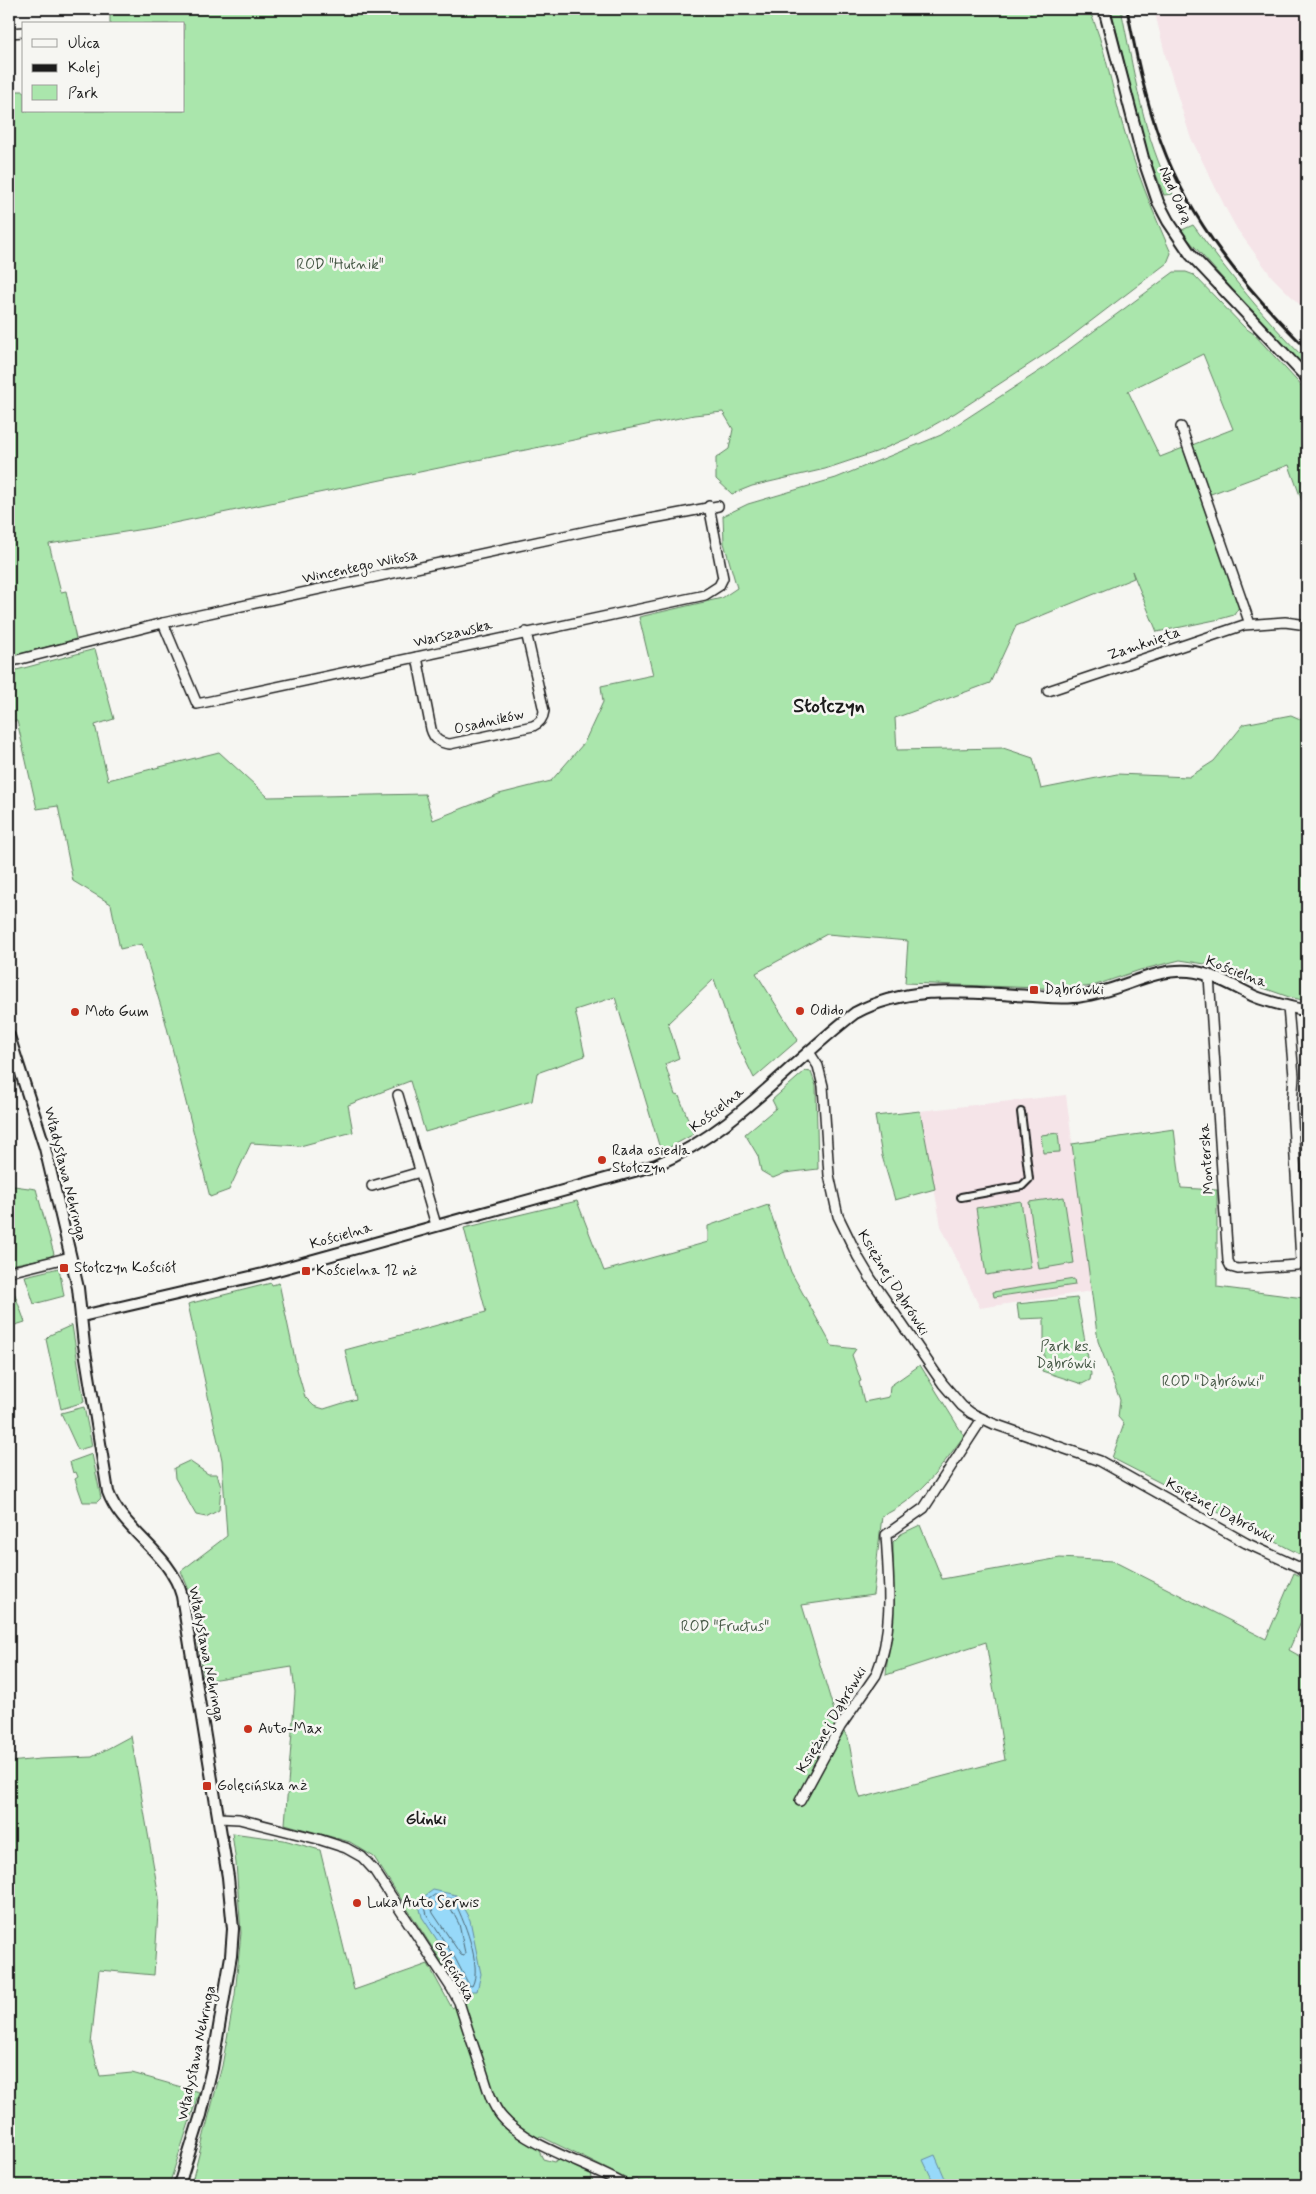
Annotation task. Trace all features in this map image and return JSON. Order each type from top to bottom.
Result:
[{"type":"street","name":"Nad Odrą","points":[[1104,9],[1143,158],[1158,202],[1168,222],[1191,255],[1307,378]]},
{"type":"street","points":[[9,32],[22,32]]},
{"type":"street","points":[[1181,427],[1250,624]]},
{"type":"street","name":"Wincentego Witosa","points":[[9,662],[163,623],[714,506]]},
{"type":"street","name":"Warszawska","points":[[163,623],[198,704],[705,595],[719,586],[723,578],[714,506]]},
{"type":"street","name":"Zamknięta","points":[[1048,690],[1250,624],[1285,622],[1307,625]]},
{"type":"street","name":"Osadników","points":[[417,657],[431,729],[434,737],[441,743],[450,744],[533,726],[539,723],[544,711],[526,632]]},
{"type":"street","name":"Kościelna","points":[[82,1316],[263,1274],[436,1225],[632,1173],[681,1154],[738,1114],[854,1013],[875,1002],[901,995],[947,992],[1069,998],[1093,994],[1171,972],[1187,971],[1210,976],[1258,997],[1307,1011]]},
{"type":"street","name":"Monterska","points":[[1210,976],[1228,1262],[1231,1267],[1238,1269],[1296,1265],[1301,1261],[1292,1105],[1294,1076],[1288,1007]]},
{"type":"street","name":"Władysława Nehringa","points":[[9,1036],[45,1148],[70,1257],[82,1316],[84,1345],[108,1492],[119,1512],[169,1568],[182,1596],[219,1818],[231,1900],[233,1929],[231,1956],[207,2092],[179,2185]]},
{"type":"street","name":"Księżnej Dąbrówki","points":[[808,1052],[818,1066],[823,1086],[829,1175],[835,1207],[845,1232],[871,1279],[943,1384],[962,1406],[982,1419],[1100,1461],[1246,1543],[1307,1571]]},
{"type":"street","points":[[398,1095],[436,1225]]},
{"type":"street","points":[[961,1197],[1022,1186],[1027,1183],[1029,1179],[1021,1112]]},
{"type":"street","points":[[372,1186],[420,1172]]},
{"type":"street","points":[[9,1272],[70,1257]]},
{"type":"street","name":"Księżnej Dąbrówki","points":[[800,1801],[840,1727],[876,1675],[880,1666],[886,1638],[889,1602],[886,1535],[924,1508],[982,1419]]},
{"type":"street","name":"Golęcińska","points":[[219,1818],[240,1819],[318,1839],[346,1848],[362,1857],[374,1870],[459,2002],[490,2097],[501,2116],[515,2129],[558,2154],[607,2174],[625,2185]]},
{"type":"shaded area","points":[[1154,9],[1307,9],[1307,312],[1272,277],[1237,229],[1226,209],[1190,136],[1166,58]]},
{"type":"shaded area","points":[[1066,1095],[1092,1291],[980,1308],[941,1226],[920,1111]]},
{"type":"green space","name":"ROD \"Hutnik\"","points":[[110,9],[1089,9],[1104,51],[1132,156],[1171,253],[1167,263],[1065,341],[955,413],[918,434],[876,452],[825,469],[752,486],[732,494],[716,479],[716,458],[729,449],[733,429],[723,412],[694,415],[150,528],[49,544],[61,592],[66,591],[76,639],[9,657],[9,104],[12,103],[14,91],[22,91],[22,112],[185,112],[185,22],[110,22]]},
{"type":"green space","points":[[1111,9],[1121,9],[1135,80],[1147,127],[1154,150],[1173,194],[1164,195],[1146,149]]},
{"type":"green space","points":[[1193,225],[1247,295],[1307,361],[1307,370],[1269,331],[1187,238],[1182,230]]},
{"type":"green space","points":[[1174,272],[1186,272],[1194,275],[1244,327],[1254,334],[1307,392],[1307,515],[1289,465],[1208,495],[1192,445],[1233,429],[1203,354],[1128,391],[1160,457],[1183,448],[1239,607],[1234,615],[1157,632],[1132,571],[1134,578],[1016,626],[990,683],[895,718],[897,750],[1003,748],[1033,758],[1041,789],[1117,774],[1189,777],[1214,761],[1244,724],[1291,715],[1307,722],[1307,1001],[1289,997],[1235,978],[1211,965],[1180,960],[1140,970],[1093,986],[1066,989],[905,983],[908,941],[827,934],[756,973],[798,1040],[754,1078],[733,1035],[714,979],[668,1023],[679,1058],[665,1064],[675,1095],[679,1096],[694,1134],[661,1152],[615,997],[575,1010],[585,1056],[537,1073],[532,1101],[425,1132],[410,1081],[348,1105],[353,1132],[300,1146],[251,1143],[229,1190],[210,1197],[165,1020],[142,944],[120,949],[111,904],[73,881],[58,806],[37,809],[17,721],[9,721],[9,672],[95,649],[114,719],[95,725],[108,780],[219,752],[268,797],[425,794],[433,820],[499,794],[551,781],[584,743],[603,702],[601,686],[653,675],[639,617],[722,598],[737,588],[724,543],[723,516],[748,504],[836,478],[941,435],[1041,370]]},
{"type":"green space","points":[[805,1071],[811,1072],[816,1086],[818,1169],[785,1173],[773,1178],[761,1171],[758,1156],[745,1134],[776,1108],[772,1100]]},
{"type":"green space","points":[[920,1111],[935,1189],[895,1200],[882,1156],[875,1116]]},
{"type":"green space","name":"ROD \"Dąbrówki\"","points":[[1174,1129],[1181,1188],[1217,1190],[1217,1287],[1304,1298],[1307,1263],[1307,1558],[1112,1458],[1124,1424],[1118,1417],[1120,1400],[1098,1341],[1072,1144]]},
{"type":"green space","points":[[1058,1133],[1060,1152],[1043,1153],[1041,1135]]},
{"type":"green space","points":[[14,1186],[36,1189],[54,1254],[48,1258],[9,1265],[9,1191]]},
{"type":"green space","points":[[1064,1197],[1074,1263],[1039,1269],[1029,1202]]},
{"type":"green space","name":"ROD \"Fructus\"","points":[[577,1201],[604,1271],[708,1242],[708,1226],[768,1205],[791,1272],[832,1346],[856,1349],[852,1355],[861,1381],[859,1382],[864,1402],[889,1397],[890,1386],[920,1365],[964,1436],[918,1492],[882,1516],[873,1595],[802,1605],[838,1724],[848,1737],[861,1798],[1005,1760],[986,1642],[886,1675],[893,1590],[893,1542],[901,1534],[920,1525],[942,1579],[1060,1558],[1113,1561],[1266,1639],[1294,1573],[1307,1579],[1307,1609],[1289,1650],[1307,1660],[1307,2185],[644,2185],[636,2179],[631,2181],[540,2136],[531,2145],[537,2147],[543,2159],[554,2162],[561,2158],[591,2172],[593,2185],[191,2185],[222,2066],[235,1995],[241,1933],[232,1833],[284,1840],[320,1850],[354,1990],[428,1964],[452,2008],[463,2001],[450,1975],[374,1857],[350,1842],[285,1824],[295,1692],[292,1667],[204,1681],[191,1595],[181,1571],[227,1536],[222,1460],[188,1304],[271,1283],[272,1285],[279,1283],[297,1369],[305,1397],[314,1406],[324,1409],[356,1399],[345,1350],[486,1312],[464,1228]]},
{"type":"green space","points":[[1021,1201],[1031,1268],[986,1275],[976,1208]]},
{"type":"green space","points":[[59,1268],[64,1296],[34,1304],[25,1276]]},
{"type":"green space","points":[[1074,1279],[1075,1285],[994,1297],[993,1292]]},
{"type":"green space","points":[[9,1284],[11,1284],[25,1322],[9,1327]]},
{"type":"green space","name":"Park ks. Dąbrówki","points":[[1077,1298],[1091,1374],[1090,1380],[1082,1384],[1042,1371],[1044,1362],[1044,1318],[1019,1319],[1017,1304]]},
{"type":"green space","points":[[72,1325],[84,1402],[61,1409],[46,1339],[50,1335]]},
{"type":"green space","points":[[84,1407],[92,1446],[78,1450],[61,1413]]},
{"type":"green space","points":[[92,1454],[101,1498],[97,1502],[83,1502],[75,1479],[78,1477],[76,1472],[73,1473],[70,1462]]},
{"type":"green space","points":[[189,1461],[208,1474],[217,1474],[221,1487],[219,1510],[206,1517],[196,1515],[175,1478],[174,1468]]},
{"type":"green space","points":[[131,1736],[159,1897],[154,1975],[99,1970],[91,2044],[100,2076],[132,2073],[199,2092],[169,2185],[9,2185],[9,1762],[92,1757]]},
{"type":"water","points":[[433,1890],[456,1895],[470,1920],[481,1974],[477,1991],[466,1991],[451,1961],[422,1917],[418,1901]]},
{"type":"water","points":[[935,2155],[947,2183],[935,2185],[923,2160]]},
{"type":"railway","points":[[1127,9],[1150,109],[1173,172],[1204,228],[1222,254],[1263,303],[1307,349]]},
{"type":"place","name":"Dąbrówki","points":[[1034,990]]},
{"type":"place","name":"Odido","points":[[800,1011]]},
{"type":"place","name":"Moto Gum","points":[[75,1012]]},
{"type":"place","name":"Rada osiedla Stołczyn","points":[[602,1160]]},
{"type":"place","name":"Stołczyn Kościół","points":[[64,1268]]},
{"type":"place","name":"Kościelna 12 nż","points":[[306,1271]]},
{"type":"place","name":"Auto-Max","points":[[248,1729]]},
{"type":"place","name":"Golęcińska nż","points":[[207,1786]]},
{"type":"place","name":"Luka Auto Serwis","points":[[357,1903]]},
{"type":"district","name":"Stołczyn","points":[[829,706]]},
{"type":"district","name":"Glinki","points":[[426,1819]]}]
